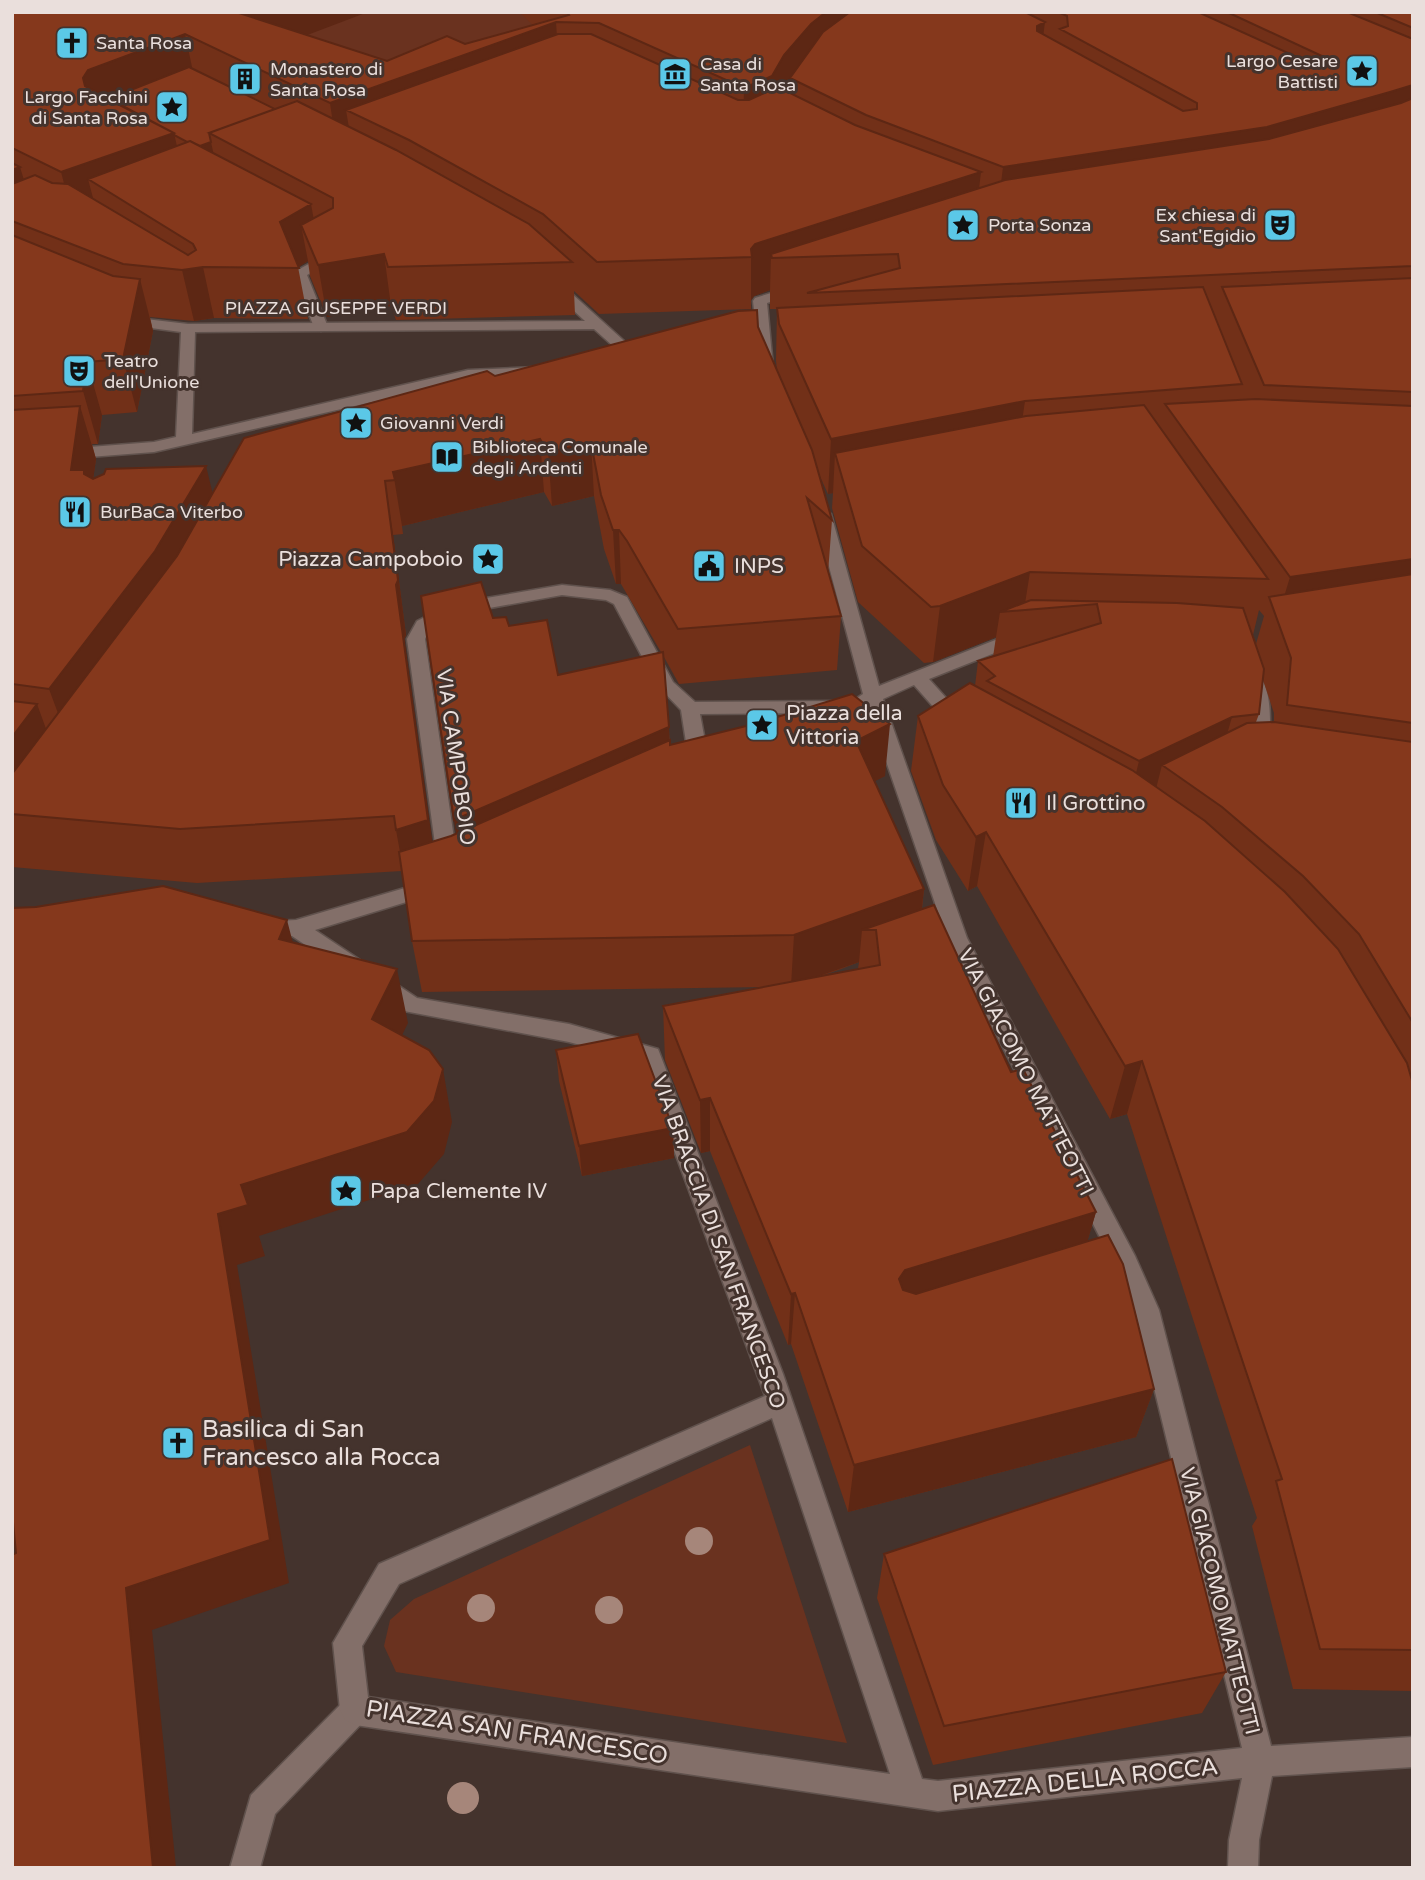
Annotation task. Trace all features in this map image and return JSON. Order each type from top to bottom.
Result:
[{"type":"street","points":[[321,327],[299,273],[335,254],[323,247]]},
{"type":"street","points":[[548,279],[594,322],[649,364],[618,366]]},
{"type":"street","points":[[769,383],[760,301],[813,284]]},
{"type":"street","name":"PIAZZA GIUSEPPE VERDI","points":[[109,312],[133,322],[188,328],[214,323],[321,327],[594,322]]},
{"type":"street","points":[[184,440],[188,328]]},
{"type":"street","points":[[12,458],[153,447],[468,375],[547,381]]},
{"type":"street","name":"VIA GIACOMO MATTEOTTI","points":[[822,498],[873,697],[957,939],[1117,1266],[1147,1310],[1260,1761]]},
{"type":"street","name":"VIA CAMPOBOIO","points":[[296,929],[457,879],[416,639],[424,625],[457,608],[562,590],[610,594],[621,601],[666,685],[690,708]]},
{"type":"street","points":[[797,728],[1021,636],[1034,637]]},
{"type":"street","points":[[1244,657],[1263,714],[1258,768]]},
{"type":"street","points":[[917,677],[962,727],[974,734]]},
{"type":"street","points":[[700,769],[690,708],[845,707]]},
{"type":"street","points":[[242,927],[296,929]]},
{"type":"street","name":"VIA BRACCIA DI SAN FRANCESCO","points":[[296,929],[412,1005],[569,1033],[650,1055],[766,1363],[911,1791]]},
{"type":"street","points":[[934,947],[957,939]]},
{"type":"street","name":"PIAZZA SAN FRANCESCO","points":[[779,1402],[389,1574],[347,1643],[355,1710],[911,1791]]},
{"type":"street","points":[[245,1868],[262,1807],[355,1710]]},
{"type":"street","name":"PIAZZA DELLA ROCCA","points":[[911,1791],[938,1796],[1260,1761],[1413,1752]]},
{"type":"street","points":[[1243,1868],[1244,1840],[1260,1761]]},
{"type":"shaded area","points":[[363,12],[519,12],[585,57],[548,68],[250,56]]},
{"type":"shaded area","points":[[750,1445],[847,1743],[396,1672],[384,1646],[390,1620],[414,1599]]},
{"type":"building","points":[[12,12],[236,12],[387,61],[447,36],[465,44],[569,15],[567,12],[826,12],[811,24],[784,55],[772,76],[744,88],[599,23],[556,22],[330,103],[185,34],[88,70],[83,78],[85,86],[174,133],[61,172],[12,148]]},
{"type":"building","points":[[850,12],[1025,12],[1045,22],[1037,26],[1037,31],[1183,111],[1197,109],[1197,103],[1060,29],[1068,26],[1067,16],[1058,12],[1198,12],[1310,63],[1324,57],[1227,12],[1347,12],[1413,39],[1413,85],[1267,127],[1003,167],[866,115],[790,78],[823,32]]},
{"type":"building","points":[[1375,12],[1413,12],[1413,28]]},
{"type":"building","points":[[558,34],[591,34],[738,100],[749,100],[778,87],[855,125],[981,172],[755,244],[751,249],[752,257],[597,262],[543,214],[409,140],[346,110]]},
{"type":"building","points":[[189,67],[275,109],[209,133],[211,142],[200,146],[187,142],[108,99]]},
{"type":"building","points":[[1413,98],[1413,266],[807,293],[900,268],[898,254],[772,258],[771,254],[1005,180],[1269,139]]},
{"type":"building","points":[[297,101],[396,150],[529,224],[572,262],[388,267],[384,254],[318,265],[301,225],[333,208],[333,198],[209,133]]},
{"type":"building","points":[[190,141],[311,204],[280,222],[299,268],[203,267],[182,270],[123,264],[12,221],[12,184],[35,175],[52,183],[68,184],[188,255],[196,250],[193,244],[88,179]]},
{"type":"building","points":[[12,235],[113,276],[140,279],[123,359],[87,362],[83,391],[12,396]]},
{"type":"building","points":[[1413,278],[1413,392],[1264,385],[1222,287]]},
{"type":"building","points":[[1203,287],[1242,384],[1025,401],[831,439],[779,324],[777,308]]},
{"type":"building","points":[[757,310],[758,327],[812,450],[832,520],[807,498],[841,616],[678,629],[627,541],[619,530],[613,530],[601,495],[591,443],[548,452],[540,439],[393,472],[395,480],[385,481],[398,580],[396,585],[428,820],[396,830],[394,816],[180,829],[12,814],[12,774],[177,556],[244,438],[487,371],[495,376],[738,311]]},
{"type":"building","points":[[1256,399],[1413,406],[1413,559],[1290,577],[1165,404]]},
{"type":"building","points":[[1144,405],[1268,579],[1030,572],[931,607],[862,546],[835,453],[1026,416]]},
{"type":"building","points":[[80,406],[71,470],[84,470],[84,474],[93,479],[104,474],[106,469],[206,466],[155,551],[49,689],[12,684],[12,410]]},
{"type":"building","points":[[1413,574],[1413,723],[1287,705],[1291,658],[1269,597]]},
{"type":"building","points":[[481,582],[493,618],[506,617],[509,626],[547,620],[558,675],[663,652],[669,727],[454,820],[421,596]]},
{"type":"building","points":[[1031,600],[1177,603],[1243,608],[1264,669],[1259,714],[1232,717],[1139,761],[987,681],[995,676],[978,661],[1101,623],[1097,604],[1000,612]]},
{"type":"building","points":[[970,683],[1132,770],[1205,821],[1285,892],[1338,949],[1407,1063],[1413,1084],[1413,1650],[1320,1649],[1276,1481],[1282,1479],[1142,1061],[1125,1066],[986,832],[976,837],[943,785],[918,716]]},
{"type":"building","points":[[852,694],[890,724],[856,741],[924,889],[794,935],[412,941],[399,852],[451,836],[670,740],[670,745],[758,723]]},
{"type":"building","points":[[12,701],[37,704],[12,737]]},
{"type":"building","points":[[1274,722],[1413,742],[1413,1023],[1359,934],[1303,876],[1222,807],[1162,765],[1247,723]]},
{"type":"building","points":[[163,886],[287,920],[279,939],[397,969],[372,1019],[429,1050],[443,1069],[434,1101],[407,1132],[241,1185],[248,1205],[218,1214],[270,1540],[126,1588],[153,1868],[12,1868],[12,1555],[16,1553],[12,1512],[12,908],[36,907]]},
{"type":"building","points":[[934,905],[1011,1072],[1023,1069],[1096,1212],[905,1270],[899,1279],[903,1290],[916,1294],[1108,1235],[1123,1264],[1154,1389],[854,1465],[795,1293],[791,1294],[710,1098],[700,1100],[663,1006],[880,965],[876,930],[862,930]]},
{"type":"building","points":[[638,1034],[673,1128],[579,1146],[556,1050]]},
{"type":"building","points":[[1172,1459],[1226,1672],[944,1726],[884,1554]]},
{"type":"place","name":"Santa Rosa","points":[[72,43]]},
{"type":"place","name":"Largo Cesare Battisti","points":[[1362,71]]},
{"type":"place","name":"Casa di Santa Rosa","points":[[675,74]]},
{"type":"place","name":"Monastero di Santa Rosa","points":[[245,79]]},
{"type":"place","name":"Largo Facchini di Santa Rosa","points":[[172,107]]},
{"type":"place","name":"Porta Sonza","points":[[963,225]]},
{"type":"place","name":"Ex chiesa di Sant'Egidio","points":[[1280,225]]},
{"type":"place","name":"Teatro dell'Unione","points":[[79,371]]},
{"type":"place","name":"Giovanni Verdi","points":[[356,423]]},
{"type":"place","name":"Biblioteca Comunale degli Ardenti","points":[[447,457]]},
{"type":"place","name":"BurBaCa Viterbo","points":[[75,512]]},
{"type":"place","name":"Piazza Campoboio","points":[[488,559]]},
{"type":"place","name":"INPS","points":[[709,566]]},
{"type":"place","name":"Piazza della Vittoria","points":[[762,725]]},
{"type":"place","name":"Il Grottino","points":[[1021,803]]},
{"type":"place","name":"Papa Clemente IV","points":[[346,1191]]},
{"type":"place","name":"Basilica di San Francesco alla Rocca","points":[[178,1443]]}]
